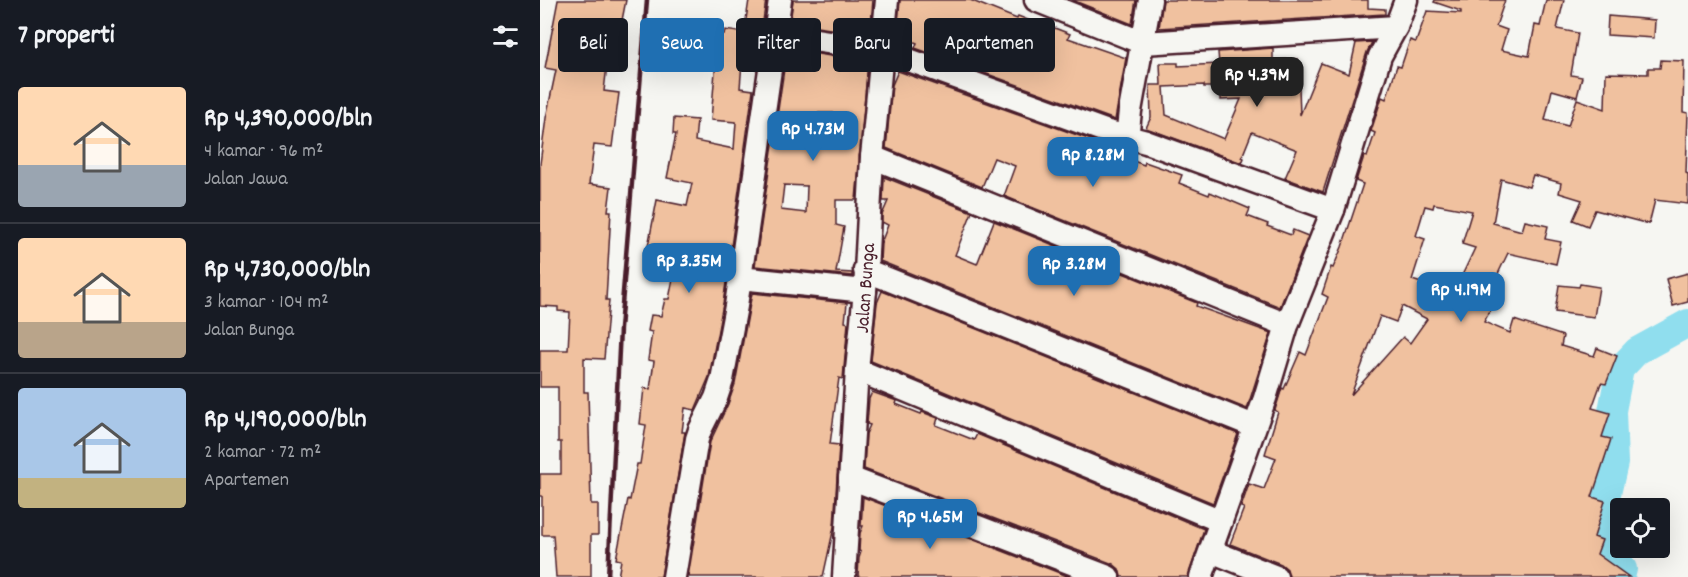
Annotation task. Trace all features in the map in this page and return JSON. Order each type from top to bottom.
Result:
[{"type":"street","points":[[777,18],[780,0]]},
{"type":"street","name":"Jalan Bunga","points":[[885,18],[887,0]]},
{"type":"street","points":[[1036,0],[1143,43],[1396,27]]},
{"type":"street","points":[[1127,138],[1150,0]]},
{"type":"street","points":[[1201,577],[1265,398],[1287,325],[1333,210],[1380,56],[1396,27],[1406,0]]},
{"type":"street","points":[[912,61],[1333,210]]},
{"type":"street","points":[[674,577],[697,439],[722,381],[740,278],[770,72]]},
{"type":"street","name":"Jalan Bunga","points":[[844,577],[879,72]]},
{"type":"street","points":[[872,157],[1287,325]]},
{"type":"street","points":[[740,278],[865,281],[1254,426]]},
{"type":"street","points":[[857,370],[1221,521]]},
{"type":"street","points":[[850,478],[1108,577]]},
{"type":"street","points":[[1211,551],[1276,577]]},
{"type":"building","points":[[558,0],[626,0],[622,18],[558,18],[558,72],[606,72],[604,91],[619,93],[612,147],[594,145],[589,184],[611,187],[608,211],[611,211],[606,300],[609,300],[604,359],[584,358],[584,392],[588,392],[591,504],[598,504],[598,535],[591,535],[591,577],[556,577],[553,535],[542,535],[540,474],[561,474],[561,442],[558,442],[558,387],[540,387],[540,350],[568,350],[570,312],[558,311],[558,307],[540,306],[540,164],[546,118],[556,70],[545,68]]},
{"type":"building","points":[[749,0],[766,0],[763,18],[746,18]]},
{"type":"building","points":[[793,0],[873,0],[871,18],[833,18],[833,29],[821,28],[821,18],[791,18]]},
{"type":"building","points":[[900,0],[970,0],[1015,18],[924,18],[924,51],[915,48],[917,43],[912,41],[912,18],[898,18]]},
{"type":"building","points":[[1072,0],[1136,0],[1132,24]]},
{"type":"building","points":[[1163,0],[1368,0],[1368,8],[1385,9],[1385,14],[1159,28]]},
{"type":"building","points":[[1435,0],[1505,0],[1496,26],[1507,30],[1501,50],[1529,56],[1535,25],[1540,26],[1546,0],[1564,0],[1557,29],[1578,33],[1571,75],[1582,77],[1577,97],[1552,90],[1545,120],[1568,126],[1577,99],[1605,109],[1606,73],[1648,74],[1648,68],[1660,68],[1661,60],[1684,61],[1683,112],[1688,113],[1686,173],[1688,174],[1688,204],[1655,200],[1649,224],[1595,210],[1588,226],[1573,220],[1582,200],[1559,193],[1561,183],[1533,175],[1529,187],[1501,179],[1493,223],[1522,231],[1525,221],[1548,226],[1545,239],[1561,242],[1556,264],[1508,253],[1483,305],[1491,309],[1484,322],[1510,333],[1514,320],[1563,336],[1561,346],[1594,356],[1597,348],[1617,356],[1606,384],[1601,383],[1592,408],[1610,413],[1602,437],[1611,439],[1592,497],[1605,501],[1594,537],[1602,540],[1597,554],[1629,577],[1289,577],[1287,569],[1281,564],[1230,544],[1244,508],[1241,507],[1249,484],[1264,489],[1276,458],[1265,454],[1278,412],[1275,410],[1282,388],[1284,389],[1300,352],[1306,355],[1328,297],[1322,294],[1331,267],[1333,268],[1342,247],[1363,184],[1356,181],[1375,133],[1371,131],[1382,97],[1386,99],[1397,66],[1401,67],[1410,40],[1416,42],[1427,11],[1461,13],[1461,11],[1434,2]],"holes":[[[1434,204],[1472,211],[1462,244],[1475,248],[1457,286],[1439,277],[1434,287],[1412,280],[1425,239],[1416,236],[1425,206],[1433,208]],[[1402,306],[1427,319],[1410,343],[1403,337],[1351,395],[1380,316],[1396,322]]]},
{"type":"building","points":[[1608,16],[1655,20],[1654,38],[1607,35]]},
{"type":"building","points":[[1055,28],[1070,34],[1068,38],[1126,58],[1115,120],[982,72],[1055,72]]},
{"type":"building","points":[[725,30],[736,32],[736,72],[741,72],[740,88],[753,90],[723,304],[709,377],[695,410],[685,408],[682,432],[685,432],[661,577],[618,577],[621,560],[616,559],[628,499],[630,500],[637,464],[640,464],[646,425],[640,424],[644,388],[650,389],[654,361],[648,360],[652,332],[648,331],[651,315],[661,316],[665,299],[669,299],[675,269],[645,262],[657,200],[687,206],[692,183],[667,178],[676,134],[673,134],[674,118],[697,120],[695,141],[734,149],[736,122],[711,120],[715,72],[724,72]]},
{"type":"building","points":[[1372,42],[1323,192],[1285,178],[1297,150],[1252,132],[1242,157],[1244,158],[1242,163],[1146,128],[1151,117],[1150,85],[1161,85],[1160,63],[1178,63],[1178,66],[1219,64],[1218,52],[1273,48],[1273,60],[1298,59],[1300,115],[1321,63],[1349,74],[1356,43]],"holes":[[[1204,85],[1204,87],[1221,87],[1221,100],[1241,99],[1224,139],[1166,115],[1164,87]]]},
{"type":"building","points":[[821,54],[833,56],[833,72],[867,72],[856,200],[836,200],[836,225],[844,227],[836,272],[852,273],[852,276],[755,266],[784,72],[821,72]],"holes":[[[809,113],[834,113],[833,143],[806,142]],[[784,185],[807,186],[806,213],[781,210]]]},
{"type":"building","points":[[898,72],[901,72],[1108,146],[1121,153],[1120,156],[1182,175],[1179,183],[1209,195],[1210,192],[1250,209],[1247,216],[1268,224],[1267,226],[1291,235],[1293,230],[1308,236],[1280,307],[1004,196],[1015,166],[994,158],[982,187],[886,148],[892,85]]},
{"type":"building","points":[[884,177],[972,212],[955,255],[977,264],[994,221],[1197,303],[1196,306],[1271,333],[1247,409],[880,261],[881,243],[888,225],[882,222],[882,215],[888,201],[883,201]]},
{"type":"building","points":[[1688,273],[1688,302],[1673,306],[1666,279]]},
{"type":"building","points":[[1580,284],[1599,287],[1594,317],[1555,312],[1559,285],[1579,287]]},
{"type":"building","points":[[882,291],[1238,434],[1213,503],[871,361],[877,303]]},
{"type":"building","points":[[752,293],[847,303],[845,322],[848,323],[843,379],[839,378],[830,444],[839,445],[834,527],[823,577],[688,577],[710,442],[735,384]]},
{"type":"building","points":[[872,392],[897,401],[896,404],[921,414],[922,412],[938,418],[936,425],[974,440],[977,434],[1204,529],[1188,577],[1121,577],[1119,569],[1113,564],[864,469],[866,434],[870,425],[867,424],[869,399]]},
{"type":"building","points":[[863,497],[1070,577],[858,576],[861,552],[859,551],[860,533],[863,526],[861,526]]},
{"type":"waterway","points":[[1621,577],[1623,569],[1599,529],[1614,463],[1612,411],[1620,369],[1637,351],[1688,323]]},
{"type":"railway","points":[[608,577],[620,329],[647,0]]}]
